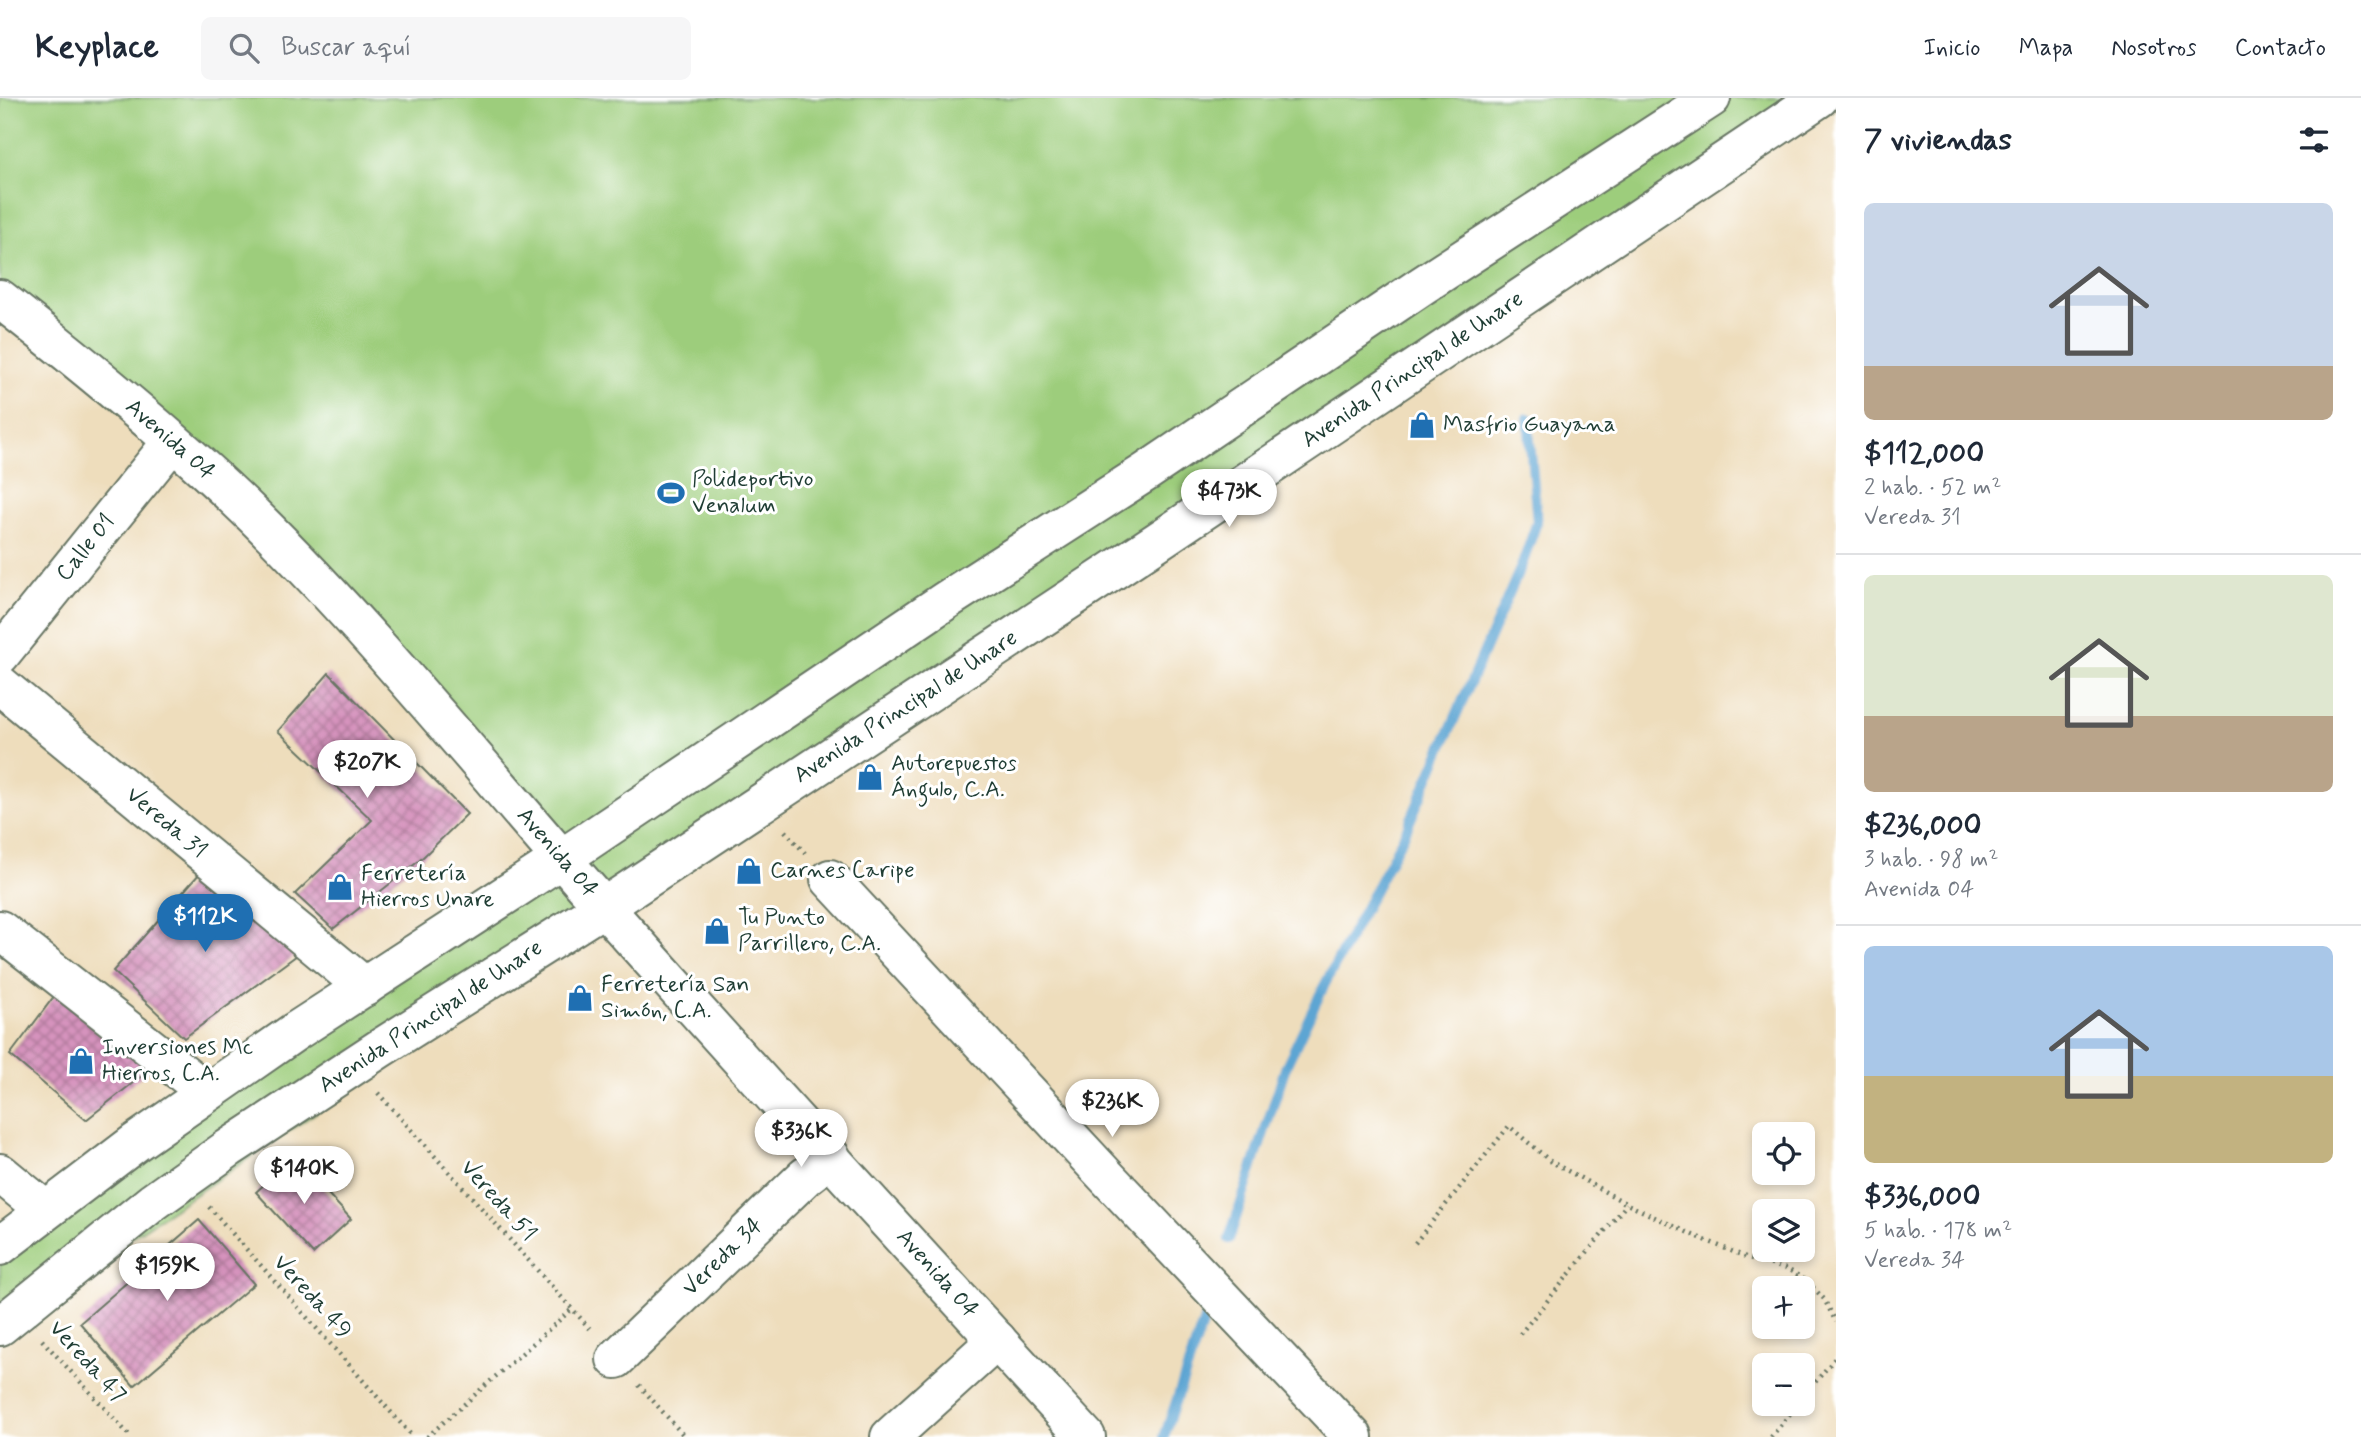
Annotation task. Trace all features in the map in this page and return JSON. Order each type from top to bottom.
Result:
[{"type":"street","points":[[0,1246],[207,1092],[945,601],[1146,472],[1423,285],[1710,98]]},
{"type":"street","name":"Avenida Principal de Unare","points":[[8,1319],[153,1202],[354,1065],[760,804],[1819,98]]},
{"type":"street","name":"Avenida 04","points":[[0,299],[172,442],[252,514],[303,566],[411,685],[561,859],[1086,1437]]},
{"type":"street","name":"Calle 01","points":[[0,655],[172,442]]},
{"type":"street","name":"Vereda 31","points":[[0,685],[365,987]]},
{"type":"street","points":[[830,879],[1353,1437]]},
{"type":"street","points":[[0,930],[207,1092]]},
{"type":"street","name":"Vereda 34","points":[[616,1359],[805,1177],[831,1157]]},
{"type":"street","points":[[0,1173],[45,1210]]},
{"type":"street","points":[[890,1437],[997,1340]]},
{"type":"path","points":[[760,804],[830,879]]},
{"type":"path","name":"Vereda 51","points":[[354,1065],[685,1437]]},
{"type":"path","points":[[1415,1243],[1509,1126],[1550,1161],[1627,1204],[1693,1235],[1748,1258],[1789,1270],[1807,1280],[1824,1299],[1836,1322]]},
{"type":"path","name":"Vereda 49","points":[[185,1180],[413,1437]]},
{"type":"path","points":[[1520,1334],[1627,1204]]},
{"type":"path","points":[[427,1437],[572,1309]]},
{"type":"path","name":"Vereda 47","points":[[8,1319],[131,1437]]},
{"type":"path","points":[[1815,1382],[1836,1357]]},
{"type":"path","points":[[1771,1437],[1788,1416]]},
{"type":"green space","name":"Polideportivo Venalum","points":[[0,98],[1819,98],[0,1326],[0,1246],[561,859],[411,685],[0,299]]},
{"type":"building","points":[[329,673],[467,814],[420,860],[333,929],[295,894],[372,820],[278,731]]},
{"type":"building","points":[[208,864],[304,950],[184,1038],[113,971]]},
{"type":"building","name":"Inversiones Mc Hierros, C.A.","points":[[58,991],[153,1067],[86,1120],[10,1055]]},
{"type":"building","points":[[294,1157],[351,1219],[313,1254],[256,1192]]},
{"type":"building","points":[[199,1220],[254,1284],[134,1386],[80,1323]]},
{"type":"waterway","points":[[1229,1239],[1286,1066],[1324,986],[1404,835],[1523,562],[1537,522],[1528,418]]},
{"type":"waterway","points":[[1164,1437],[1210,1302]]},
{"type":"place","name":"Masfrio Guayana","points":[[1422,425]]},
{"type":"place","name":"Polideportivo Venalum","points":[[671,493]]},
{"type":"place","name":"Autorepuestos Ángulo, C.A.","points":[[870,777]]},
{"type":"place","name":"Carnes Caripe","points":[[749,871]]},
{"type":"place","name":"Ferretería Hierros Unare","points":[[340,887]]},
{"type":"place","name":"Tu Punto Parrillero, C.A.","points":[[717,931]]},
{"type":"place","name":"Ferretería San Simón, C.A.","points":[[580,998]]},
{"type":"place","name":"Inversiones Mc Hierros, C.A.","points":[[81,1061]]}]
